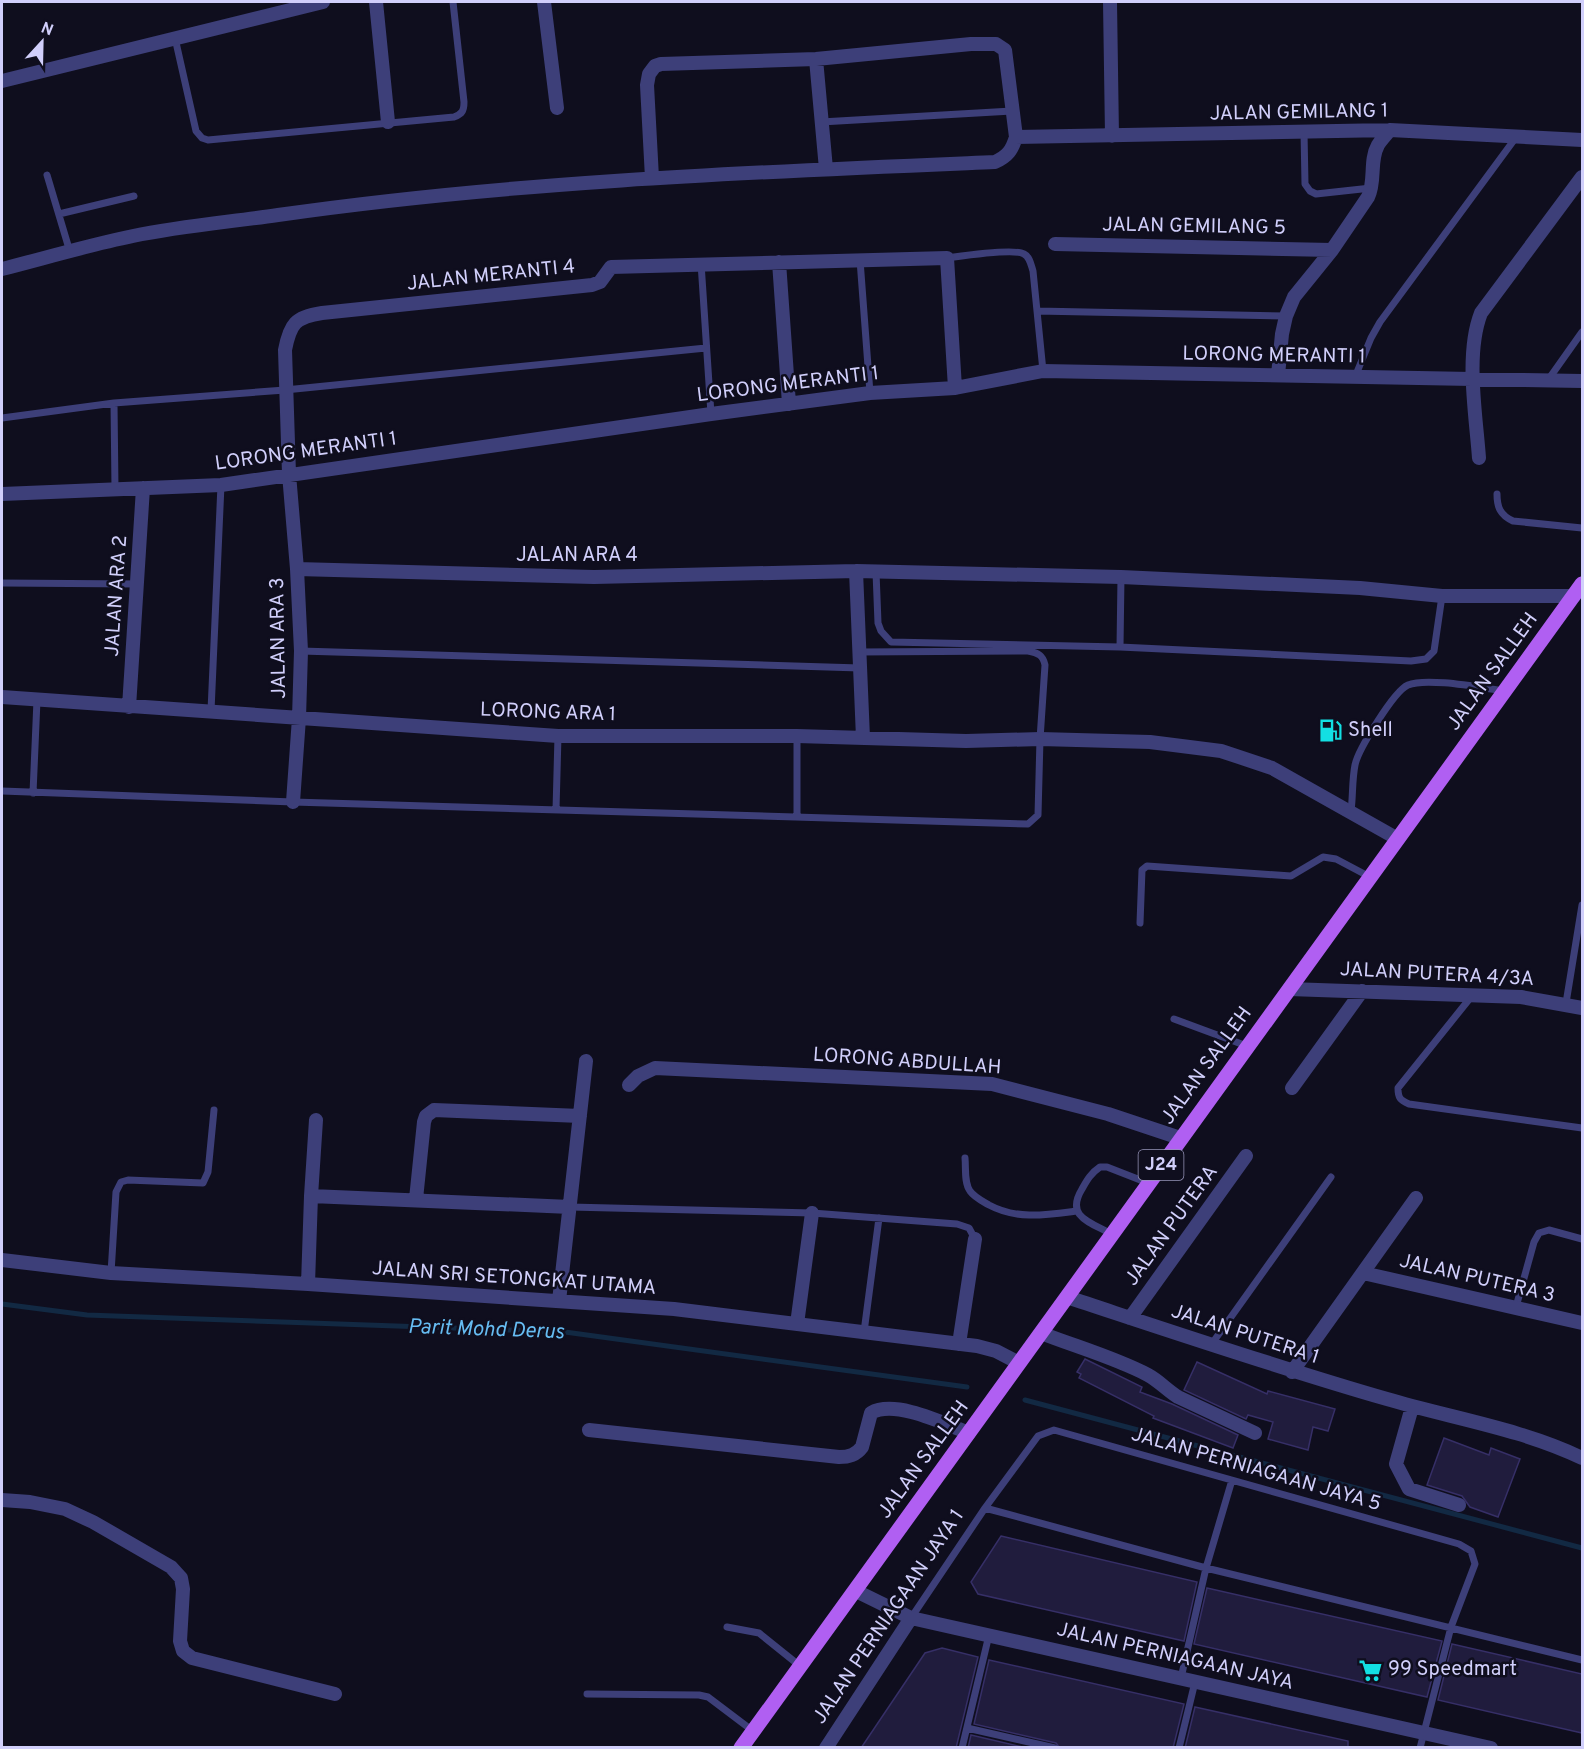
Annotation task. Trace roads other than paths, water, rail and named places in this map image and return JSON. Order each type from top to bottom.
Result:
[{"type":"main road","name":"JALAN SALLEH","points":[[741,1748],[1578,590]]},
{"type":"street","points":[[2,81],[323,2]]},
{"type":"street","points":[[376,2],[388,122]]},
{"type":"street","points":[[544,2],[557,108]]},
{"type":"street","points":[[1110,2],[1112,136]]},
{"type":"street","points":[[2,269],[134,236],[377,201],[597,181],[995,162],[1005,157],[1012,149],[1016,137],[1005,50],[996,44],[971,44],[816,59],[655,66],[649,74],[647,85],[652,178]]},
{"type":"street","points":[[816,59],[826,169]]},
{"type":"street","points":[[1278,375],[1286,316],[1294,297],[1332,250],[1368,197],[1374,157],[1378,146],[1390,130]]},
{"type":"street","name":"JALAN GEMILANG 1","points":[[1016,137],[1390,130],[1582,140]]},
{"type":"street","points":[[1479,458],[1473,341],[1481,314],[1582,177]]},
{"type":"street","name":"JALAN GEMILANG 5","points":[[1055,244],[1332,250]]},
{"type":"street","points":[[947,258],[955,388]]},
{"type":"street","name":"JALAN MERANTI 4","points":[[289,474],[285,350],[294,322],[306,315],[592,285],[600,282],[611,267],[947,258]]},
{"type":"street","points":[[779,262],[789,404]]},
{"type":"street","name":"LORONG MERANTI 1","points":[[2,494],[221,485],[711,414],[870,393],[955,388],[1043,371],[1582,381]]},
{"type":"street","name":"JALAN ARA 3","points":[[289,474],[301,651],[293,802]]},
{"type":"street","name":"JALAN ARA 2","points":[[129,707],[143,488]]},
{"type":"street","name":"JALAN ARA 4","points":[[297,569],[594,577],[856,571],[1120,577],[1360,588],[1442,596],[1578,590]]},
{"type":"street","points":[[856,571],[863,738]]},
{"type":"street","name":"LORONG ARA 1","points":[[2,697],[558,736],[797,736],[966,741],[1040,739],[1150,742],[1221,751],[1272,768],[1398,839]]},
{"type":"street","name":"JALAN PUTERA 4/3A","points":[[1289,989],[1521,997],[1582,1008]]},
{"type":"street","points":[[1292,1088],[1362,991]]},
{"type":"street","points":[[559,1301],[586,1061]]},
{"type":"street","name":"LORONG ABDULLAH","points":[[629,1085],[638,1076],[655,1068],[992,1084],[1108,1114],[1180,1138]]},
{"type":"street","points":[[416,1199],[424,1122],[426,1116],[434,1110],[580,1116]]},
{"type":"street","points":[[308,1284],[316,1120]]},
{"type":"street","name":"JALAN PUTERA","points":[[1130,1318],[1246,1156]]},
{"type":"street","points":[[311,1196],[570,1207]]},
{"type":"street","points":[[1292,1372],[1416,1198]]},
{"type":"street","points":[[797,1323],[812,1213]]},
{"type":"street","points":[[959,1344],[975,1239]]},
{"type":"street","name":"JALAN SRI SETONGKAT UTAMA","points":[[2,1260],[111,1273],[674,1309],[959,1344],[996,1351],[1019,1364]]},
{"type":"street","name":"JALAN PUTERA 3","points":[[1363,1273],[1582,1323]]},
{"type":"street","name":"JALAN PUTERA 1","points":[[1066,1297],[1292,1372],[1412,1407],[1554,1444],[1582,1458]]},
{"type":"street","points":[[1041,1333],[1140,1371],[1157,1380],[1178,1397],[1255,1433]]},
{"type":"street","points":[[1412,1407],[1396,1464],[1409,1489],[1459,1505]]},
{"type":"street","points":[[589,1430],[839,1457],[849,1457],[859,1452],[872,1413],[878,1409],[901,1409],[969,1433]]},
{"type":"street","points":[[2,1500],[30,1502],[65,1509],[93,1522],[171,1567],[181,1578],[183,1589],[180,1641],[183,1651],[192,1658],[335,1694]]},
{"type":"street","name":"JALAN PERNIAGAAN JAYA","points":[[856,1591],[911,1618],[1491,1748]]},
{"type":"street","name":"JALAN PERNIAGAAN JAYA 1","points":[[826,1748],[911,1618]]},
{"type":"lane","points":[[175,38],[196,131],[202,138],[208,140],[454,117],[460,115],[464,109],[453,2]]},
{"type":"lane","points":[[821,122],[1012,111]]},
{"type":"lane","points":[[1304,132],[1305,184],[1310,191],[1316,194],[1371,188]]},
{"type":"lane","points":[[1355,377],[1380,322],[1517,136]]},
{"type":"lane","points":[[47,175],[70,252]]},
{"type":"lane","points":[[59,214],[134,196]]},
{"type":"lane","points":[[947,258],[1009,252],[1024,253],[1028,257],[1033,271],[1043,371]]},
{"type":"lane","points":[[860,260],[870,393]]},
{"type":"lane","points":[[701,263],[711,414]]},
{"type":"lane","points":[[1037,311],[1286,316]]},
{"type":"lane","points":[[1548,380],[1582,332]]},
{"type":"lane","points":[[2,418],[114,403],[285,390],[706,348]]},
{"type":"lane","points":[[114,403],[115,489]]},
{"type":"lane","points":[[211,711],[221,485]]},
{"type":"lane","points":[[1497,494],[1497,507],[1507,519],[1582,528]]},
{"type":"lane","points":[[876,572],[878,623],[881,631],[891,642],[1119,647],[1411,661],[1426,659],[1434,651],[1442,596]]},
{"type":"lane","points":[[1119,647],[1120,577]]},
{"type":"lane","points":[[2,583],[137,584]]},
{"type":"lane","points":[[301,651],[860,668]]},
{"type":"lane","points":[[2,791],[1028,824],[1038,815],[1045,665],[1043,657],[1028,651],[860,652]]},
{"type":"lane","points":[[1351,811],[1353,775],[1360,749],[1397,694],[1407,686],[1432,683],[1505,691]]},
{"type":"lane","points":[[33,793],[38,700]]},
{"type":"lane","points":[[556,810],[558,736]]},
{"type":"lane","points":[[797,736],[797,817]]},
{"type":"lane","points":[[1140,923],[1142,870],[1147,866],[1290,876],[1314,861],[1329,857],[1370,877]]},
{"type":"lane","points":[[1566,1004],[1582,905]]},
{"type":"lane","points":[[1473,995],[1398,1088],[1400,1100],[1409,1104],[1582,1128]]},
{"type":"lane","points":[[1174,1019],[1247,1046]]},
{"type":"lane","points":[[111,1273],[116,1192],[119,1185],[128,1180],[203,1183],[208,1172],[214,1110]]},
{"type":"lane","points":[[965,1158],[967,1185],[970,1192],[999,1211],[1036,1216],[1077,1211]]},
{"type":"lane","points":[[1112,1234],[1080,1216],[1074,1205],[1090,1175],[1100,1167],[1107,1167],[1148,1183]]},
{"type":"lane","points":[[1211,1345],[1331,1177]]},
{"type":"lane","points":[[570,1207],[812,1213],[957,1224],[969,1228],[975,1239]]},
{"type":"lane","points":[[864,1332],[879,1218]]},
{"type":"lane","points":[[1516,1307],[1534,1242],[1539,1233],[1549,1230],[1582,1239]]},
{"type":"lane","name":"JALAN PERNIAGAAN JAYA 5","points":[[985,1508],[1038,1436],[1054,1431],[1459,1544],[1471,1551],[1475,1564],[1451,1628]]},
{"type":"lane","points":[[1179,1748],[1206,1568],[1232,1480]]},
{"type":"lane","points":[[985,1508],[1206,1568],[1582,1660]]},
{"type":"lane","name":"JALAN PERNIAGAAN JAYA 1","points":[[911,1618],[985,1508]]},
{"type":"lane","points":[[726,1627],[759,1633],[800,1666]]},
{"type":"lane","points":[[1420,1748],[1451,1628]]},
{"type":"lane","points":[[962,1748],[989,1635]]},
{"type":"lane","points":[[587,1694],[708,1697],[753,1731]]},
{"type":"lane","points":[[967,1728],[1055,1748]]},
{"type":"waterway","name":"Parit Mohd Derus","points":[[2,1304],[87,1315],[565,1332],[967,1387]]},
{"type":"waterway","points":[[1025,1400],[1582,1548]]},
{"type":"place","name":"Shell","points":[[1330,731]]},
{"type":"place","name":"99 Speedmart","points":[[1370,1670]]}]
